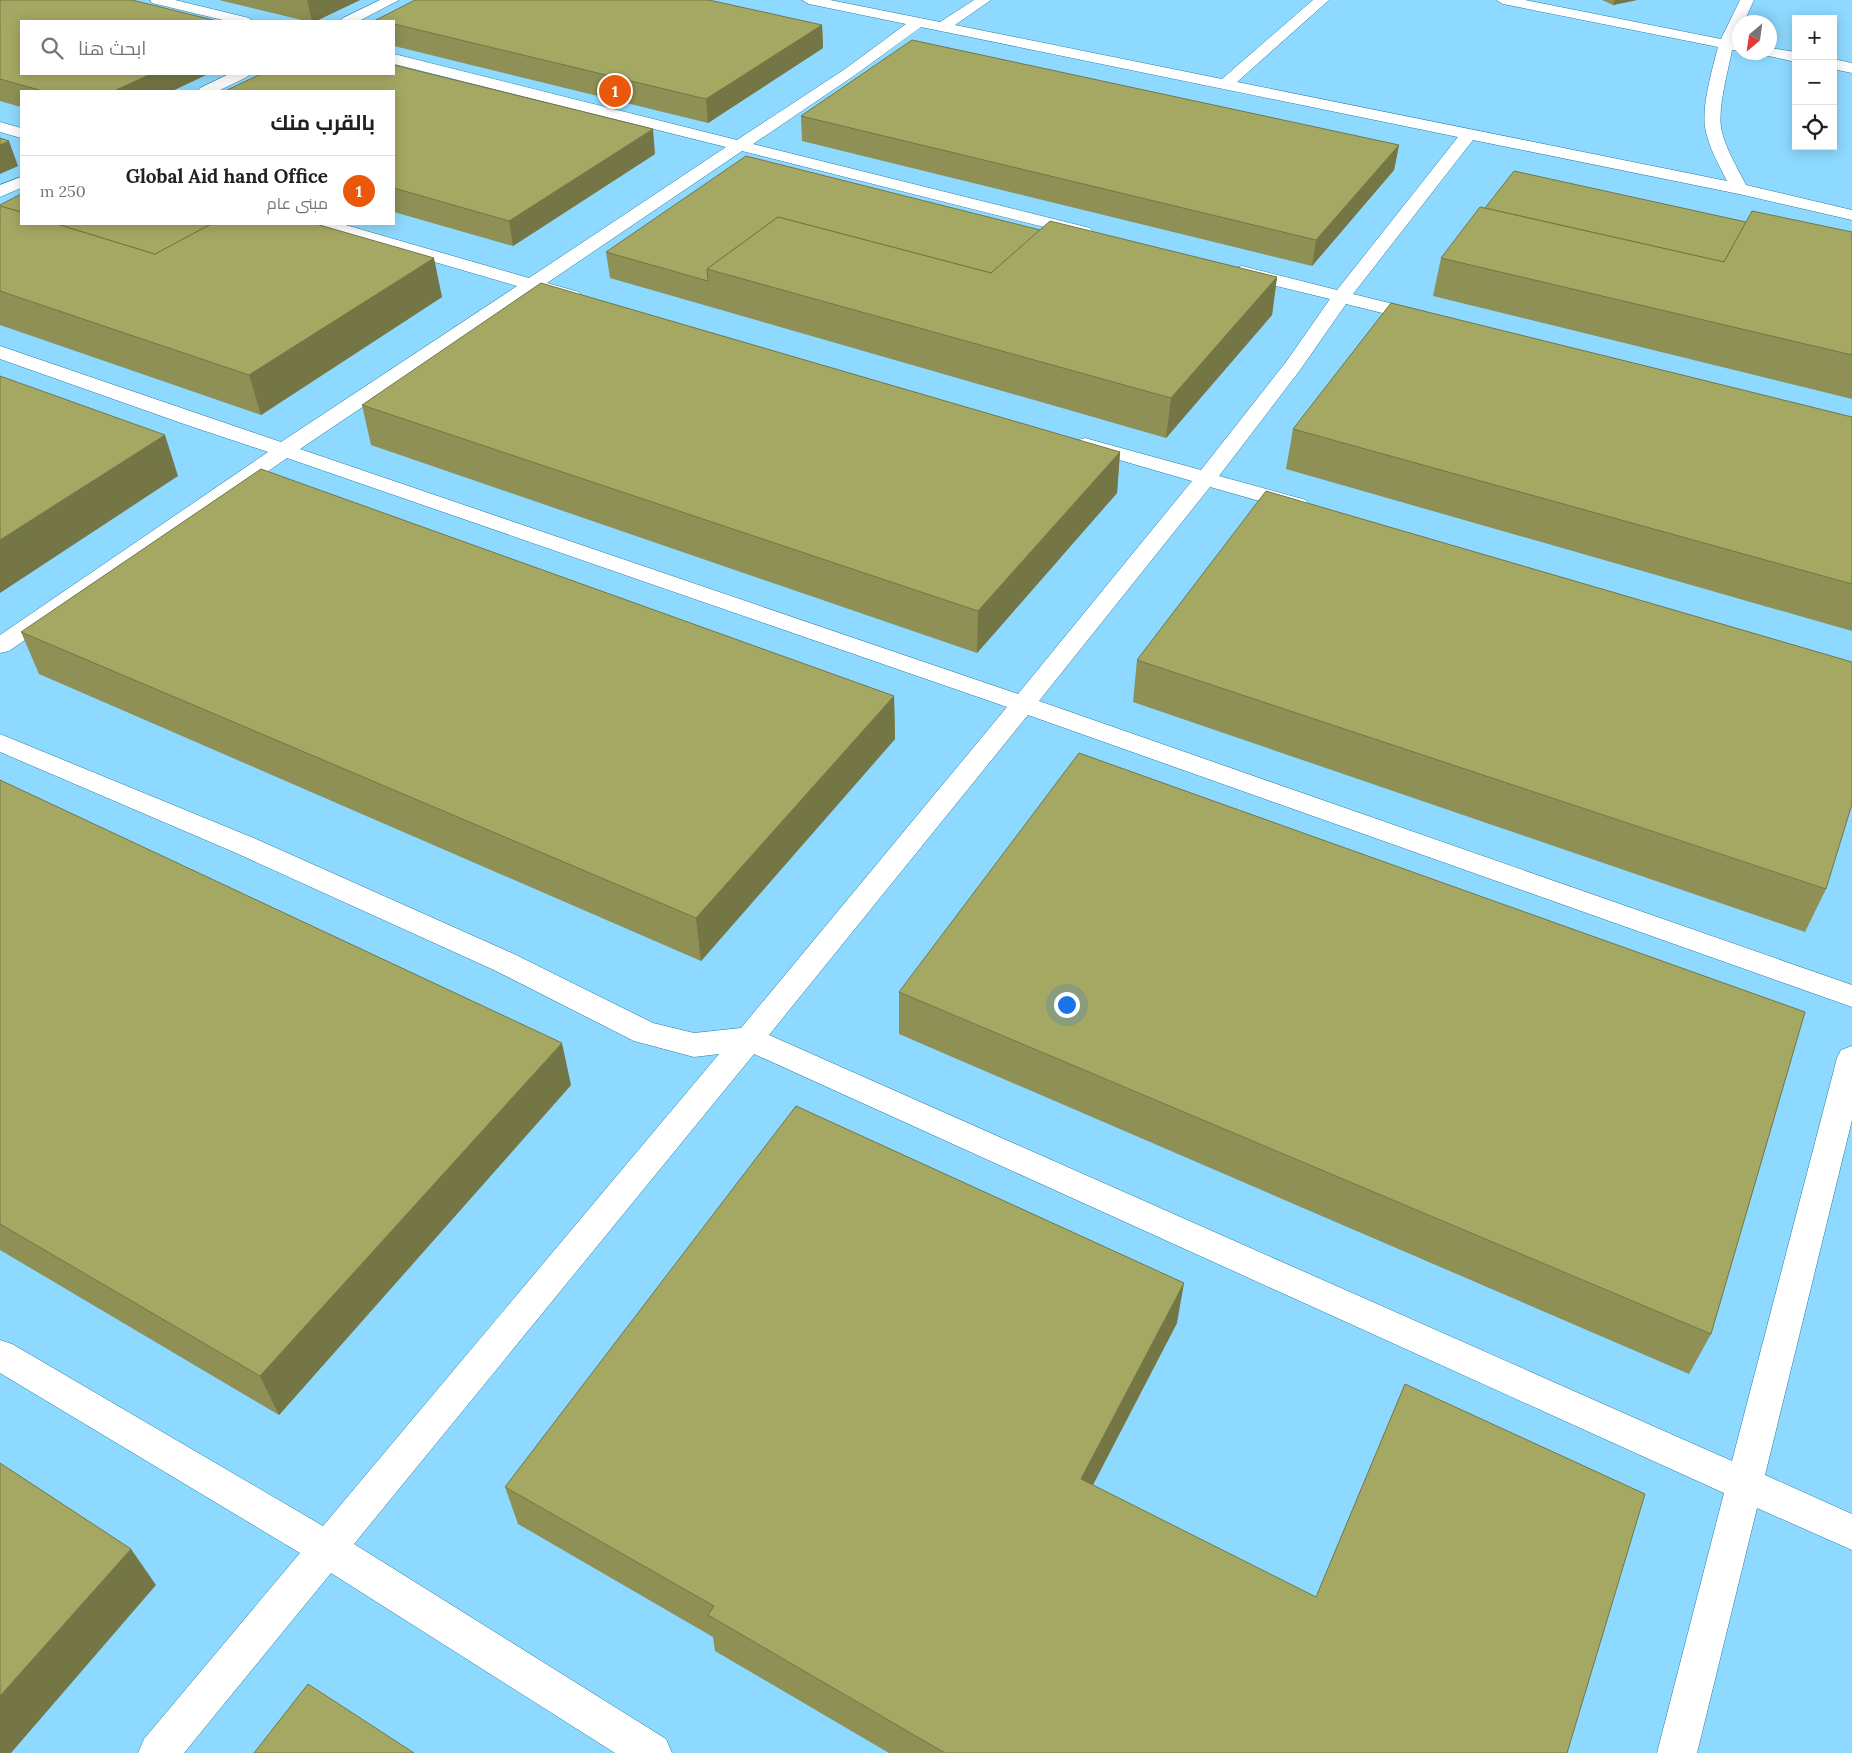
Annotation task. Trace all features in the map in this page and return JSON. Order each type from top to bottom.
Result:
[{"type":"street","points":[[157,0],[240,20]]},
{"type":"street","points":[[350,20],[392,0]]},
{"type":"street","points":[[809,0],[1739,189],[1852,215]]},
{"type":"street","points":[[942,27],[984,0]]},
{"type":"street","points":[[1226,84],[1322,0]]},
{"type":"street","points":[[1503,0],[1732,46]]},
{"type":"street","points":[[1742,15],[1747,0]]},
{"type":"street","points":[[0,646],[284,450],[736,146],[850,72],[917,23]]},
{"type":"street","points":[[1732,49],[1716,89],[1713,127],[1722,154],[1739,189]]},
{"type":"street","points":[[1777,53],[1792,56]]},
{"type":"street","points":[[395,59],[1100,236]]},
{"type":"street","points":[[1837,65],[1852,68]]},
{"type":"street","points":[[208,90],[239,75]]},
{"type":"street","points":[[0,127],[20,133]]},
{"type":"street","points":[[158,1753],[1024,704],[1205,479],[1293,366],[1341,297],[1470,134]]},
{"type":"street","points":[[0,192],[20,182]]},
{"type":"street","points":[[327,225],[588,301]]},
{"type":"street","points":[[1225,268],[1435,321]]},
{"type":"street","points":[[0,352],[190,420],[284,450],[1024,704],[1852,996]]},
{"type":"street","points":[[1063,438],[1319,511]]},
{"type":"street","points":[[0,742],[246,846],[468,946],[596,1006],[645,1033],[694,1045],[749,1039],[1743,1485],[1852,1532]]},
{"type":"street","points":[[1677,1753],[1852,1058]]},
{"type":"street","points":[[0,1355],[326,1548],[652,1753]]},
{"type":"building","points":[[0,0],[132,0],[213,20],[20,20],[20,75],[149,75],[116,90],[39,90],[0,79]]},
{"type":"building","points":[[415,0],[709,0],[822,25],[706,99],[395,24],[395,20],[376,20]]},
{"type":"building","points":[[912,40],[1399,145],[1316,240],[801,116]]},
{"type":"building","points":[[395,65],[653,129],[509,221],[395,188],[395,90],[227,90],[259,75],[395,75]]},
{"type":"building","points":[[0,138],[9,141],[0,145]]},
{"type":"building","points":[[746,156],[1040,230],[991,273],[778,217],[707,269],[708,281],[606,252]]},
{"type":"building","points":[[1514,171],[1746,222],[1724,262],[1485,208]]},
{"type":"building","points":[[20,195],[20,212],[0,205]]},
{"type":"building","points":[[0,206],[20,212],[20,225],[60,225],[155,254],[209,225],[319,225],[434,258],[249,375],[0,291]]},
{"type":"building","points":[[1480,207],[1724,262],[1752,211],[1852,232],[1852,355],[1441,258]]},
{"type":"building","points":[[778,217],[991,273],[1050,221],[1277,277],[1171,398],[707,269]]},
{"type":"building","points":[[60,225],[209,225],[155,254]]},
{"type":"building","points":[[541,283],[1120,452],[978,611],[362,405]]},
{"type":"building","points":[[1391,303],[1852,417],[1852,584],[1293,429]]},
{"type":"building","points":[[0,376],[165,435],[0,540]]},
{"type":"building","points":[[261,469],[894,696],[696,918],[21,632]]},
{"type":"building","points":[[1266,491],[1852,662],[1852,804],[1826,889],[1137,660]]},
{"type":"building","points":[[1079,753],[1805,1012],[1711,1334],[899,992]]},
{"type":"building","points":[[0,780],[562,1043],[260,1376],[0,1224]]},
{"type":"building","points":[[796,1106],[1184,1283],[1081,1479],[1316,1597],[1405,1384],[1645,1494],[1567,1753],[945,1753],[708,1615],[714,1606],[505,1487]]},
{"type":"building","points":[[0,1463],[131,1549],[0,1696]]},
{"type":"building","points":[[308,1684],[414,1753],[254,1753]]},
{"type":"place","name":"Global Aid hand Office","points":[[615,91]]}]
